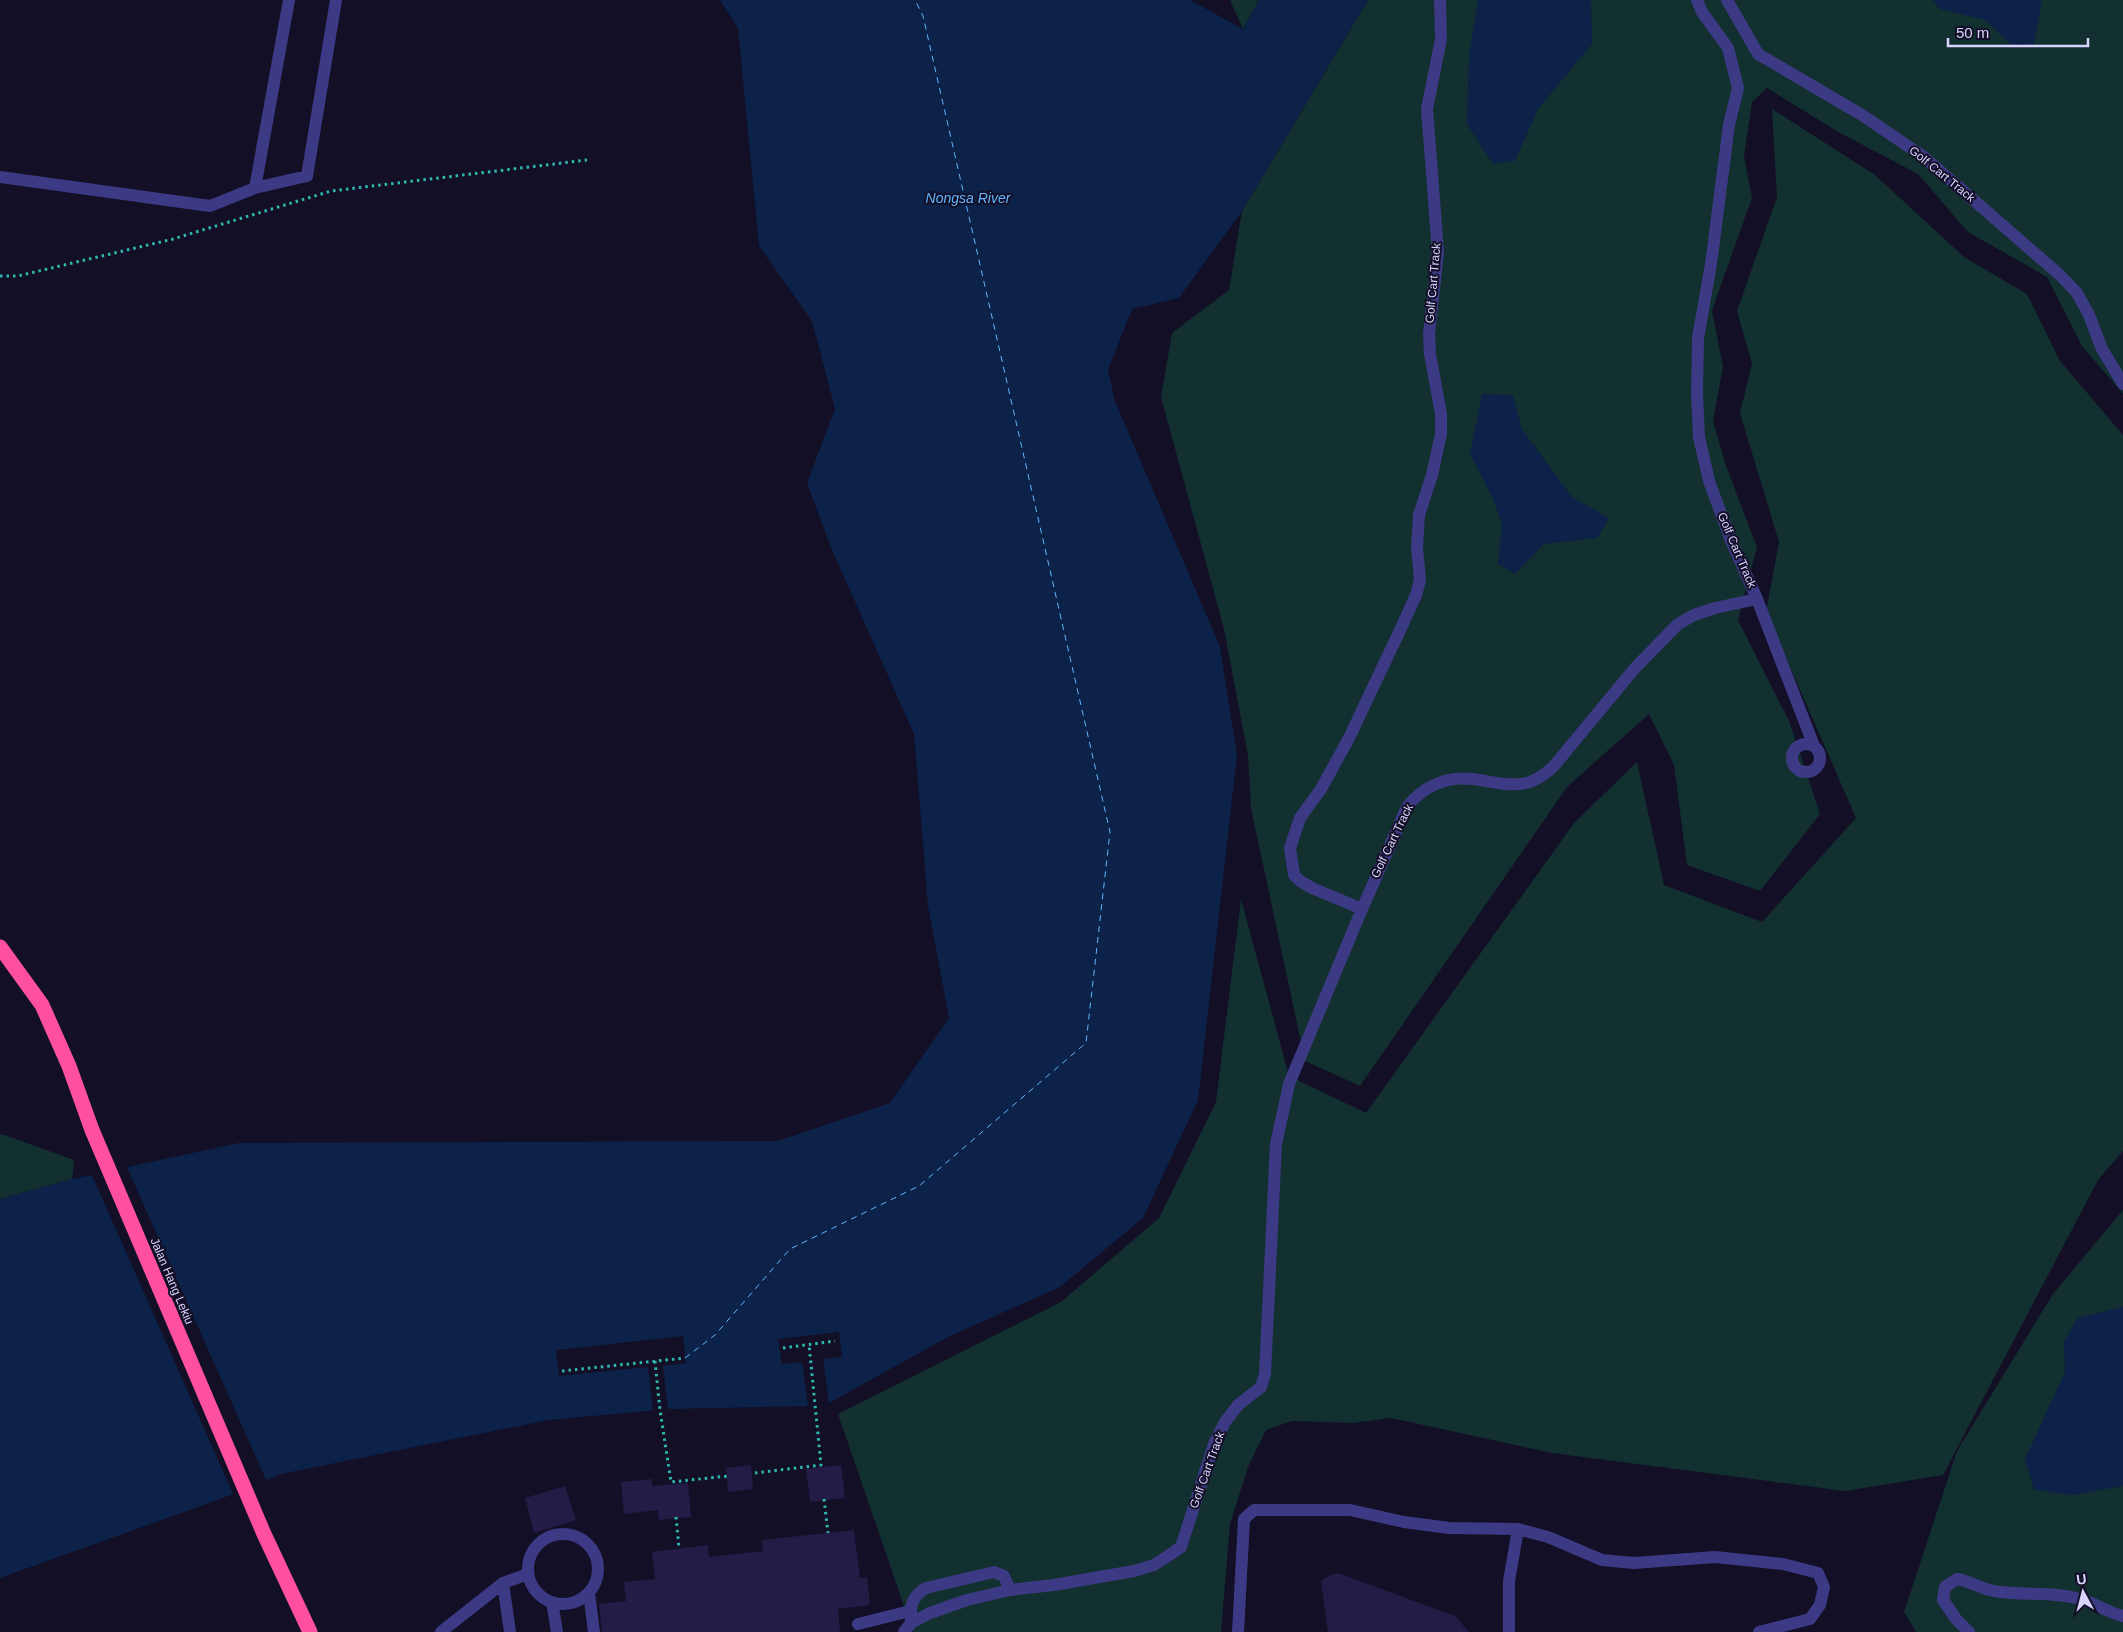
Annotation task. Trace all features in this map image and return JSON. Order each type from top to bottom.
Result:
[{"type":"highway","name":"Jalan Hang Lekiu","points":[[0,947],[42,1005],[69,1066],[92,1130],[264,1534],[310,1632]]},
{"type":"lane","points":[[255,188],[289,0]]},
{"type":"lane","points":[[0,177],[210,206],[255,188],[307,176],[336,0]]},
{"type":"lane","name":"Golf Cart Track","points":[[1362,909],[1300,881],[1294,875],[1290,848],[1300,818],[1321,789],[1349,738],[1416,595],[1420,580],[1417,548],[1419,515],[1432,475],[1441,434],[1441,414],[1429,347],[1438,252],[1426,109],[1441,40],[1440,0]]},
{"type":"lane","name":"Golf Cart Track","points":[[858,1624],[908,1622],[967,1600],[1010,1590],[1054,1585],[1134,1571],[1154,1564],[1181,1547],[1214,1444],[1225,1422],[1238,1405],[1260,1388],[1265,1374],[1276,1144],[1289,1084],[1407,807],[1415,796],[1438,782],[1469,779],[1509,785],[1528,783],[1540,777],[1553,767],[1635,668],[1678,624],[1694,615],[1714,608],[1757,598],[1730,538],[1709,481],[1699,437],[1697,394],[1698,338],[1712,264],[1730,125],[1738,88],[1728,48],[1702,12],[1697,0]]},
{"type":"lane","name":"Golf Cart Track","points":[[1727,0],[1758,54],[1862,115],[1924,157],[2061,276],[2077,293],[2089,315],[2102,349],[2123,384]]},
{"type":"lane","points":[[1757,598],[1814,746]]},
{"type":"lane","points":[[1238,1632],[1244,1519],[1254,1510],[1350,1510],[1404,1522],[1449,1528],[1518,1529],[1548,1537],[1602,1560],[1634,1563],[1716,1557],[1783,1564],[1818,1573],[1824,1587],[1820,1605],[1810,1619],[1759,1632]]},
{"type":"lane","points":[[1509,1632],[1509,1581],[1518,1529]]},
{"type":"lane","points":[[559,1534],[574,1535],[586,1542],[595,1553],[598,1567],[596,1581],[589,1593],[578,1601],[565,1604],[552,1602],[536,1592],[528,1574],[529,1560],[535,1547],[546,1538],[559,1534]]},
{"type":"lane","points":[[908,1622],[911,1605],[915,1597],[926,1588],[988,1573],[1000,1573],[1010,1590]]},
{"type":"lane","points":[[441,1632],[454,1627],[503,1583],[528,1574]]},
{"type":"lane","points":[[1969,1632],[1956,1619],[1943,1600],[1945,1588],[1957,1579],[1995,1592],[2059,1594],[2098,1605],[2110,1612],[2123,1616]]},
{"type":"lane","points":[[503,1583],[510,1632]]},
{"type":"lane","points":[[589,1593],[594,1632]]},
{"type":"lane","points":[[552,1602],[557,1632]]},
{"type":"path","points":[[0,276],[18,276],[174,239],[330,191],[587,160]]},
{"type":"path","points":[[783,1348],[835,1341]]},
{"type":"path","points":[[755,1473],[821,1465],[809,1344]]},
{"type":"path","points":[[562,1371],[685,1358]]},
{"type":"path","points":[[655,1361],[671,1482],[728,1476]]},
{"type":"path","points":[[824,1499],[828,1533]]},
{"type":"path","points":[[676,1516],[679,1548]]},
{"type":"green space","points":[[1230,0],[1259,0],[1243,29]]},
{"type":"green space","points":[[1368,0],[2123,0],[2123,394],[2082,346],[2047,277],[1968,232],[1918,174],[1840,133],[1767,88],[1752,102],[1744,156],[1752,198],[1712,310],[1723,367],[1713,421],[1726,466],[1757,547],[1738,620],[1789,721],[1820,814],[1760,891],[1687,865],[1674,765],[1649,714],[1567,787],[1360,1086],[1305,1061],[1251,808],[1248,755],[1224,629],[1161,397],[1172,333],[1229,290],[1242,211]]},
{"type":"green space","points":[[1772,109],[1875,175],[1964,257],[2027,294],[2060,361],[2123,435],[2123,1151],[2098,1180],[1943,1475],[1845,1491],[1552,1453],[1391,1418],[1353,1423],[1292,1421],[1266,1430],[1248,1467],[1230,1524],[1221,1632],[913,1632],[838,1414],[1061,1302],[1159,1218],[1216,1102],[1241,899],[1289,1076],[1366,1113],[1574,823],[1637,762],[1664,885],[1762,922],[1856,818],[1766,612],[1779,542],[1740,413],[1752,364],[1737,311],[1777,197]]},
{"type":"green space","points":[[2,1134],[74,1160],[72,1179],[0,1199],[0,1135]]},
{"type":"green space","points":[[2123,1210],[2123,1632],[1916,1632],[1904,1612],[1957,1451],[2053,1294]]},
{"type":"water","name":"Nongsa River","points":[[720,0],[1190,0],[1243,29],[1259,0],[1368,0],[1242,211],[1179,298],[1132,309],[1108,370],[1115,401],[1220,647],[1237,755],[1198,1100],[1143,1218],[1060,1287],[948,1337],[829,1403],[808,1406],[668,1409],[549,1420],[281,1474],[223,1498],[0,1578],[0,1199],[72,1179],[239,1143],[778,1141],[890,1103],[949,1018],[928,906],[914,734],[832,550],[807,483],[835,409],[812,321],[759,246],[738,28]]},
{"type":"water","points":[[1478,0],[1591,0],[1592,44],[1538,109],[1515,161],[1493,164],[1467,124],[1469,55]]},
{"type":"water","points":[[1932,0],[2042,0],[2034,44],[2013,47],[1985,20],[1940,9]]},
{"type":"water","points":[[1482,394],[1513,395],[1522,429],[1572,497],[1609,518],[1597,538],[1544,544],[1515,574],[1498,564],[1502,524],[1493,499],[1470,454]]},
{"type":"water","points":[[2123,1307],[2123,1486],[2073,1495],[2034,1490],[2025,1459],[2065,1372],[2064,1341],[2078,1318]]},
{"type":"pier","points":[[126,1165],[267,1482],[234,1496],[91,1173]]},
{"type":"pier","points":[[839,1332],[842,1357],[823,1359],[829,1403],[808,1406],[802,1362],[782,1364],[778,1339]]},
{"type":"pier","points":[[683,1336],[686,1363],[663,1366],[668,1409],[653,1411],[648,1367],[559,1376],[556,1350]]},
{"type":"building","points":[[751,1465],[753,1489],[728,1492],[726,1468]]},
{"type":"building","points":[[841,1465],[845,1498],[810,1502],[806,1469]]},
{"type":"building","points":[[652,1479],[652,1486],[688,1483],[691,1517],[659,1520],[658,1510],[624,1514],[621,1482]]},
{"type":"building","points":[[565,1486],[576,1520],[534,1533],[525,1498]]},
{"type":"building","points":[[854,1530],[860,1578],[867,1577],[870,1605],[838,1609],[840,1632],[602,1632],[599,1604],[626,1601],[624,1582],[655,1579],[652,1552],[708,1545],[709,1557],[763,1551],[762,1540]]},
{"type":"building","points":[[1338,1573],[1455,1616],[1469,1632],[1328,1632],[1321,1581],[1328,1576]]},
{"type":"ferry route","points":[[685,1358],[715,1335],[790,1249],[919,1186],[1086,1043],[1110,832],[923,16],[915,0]]}]
